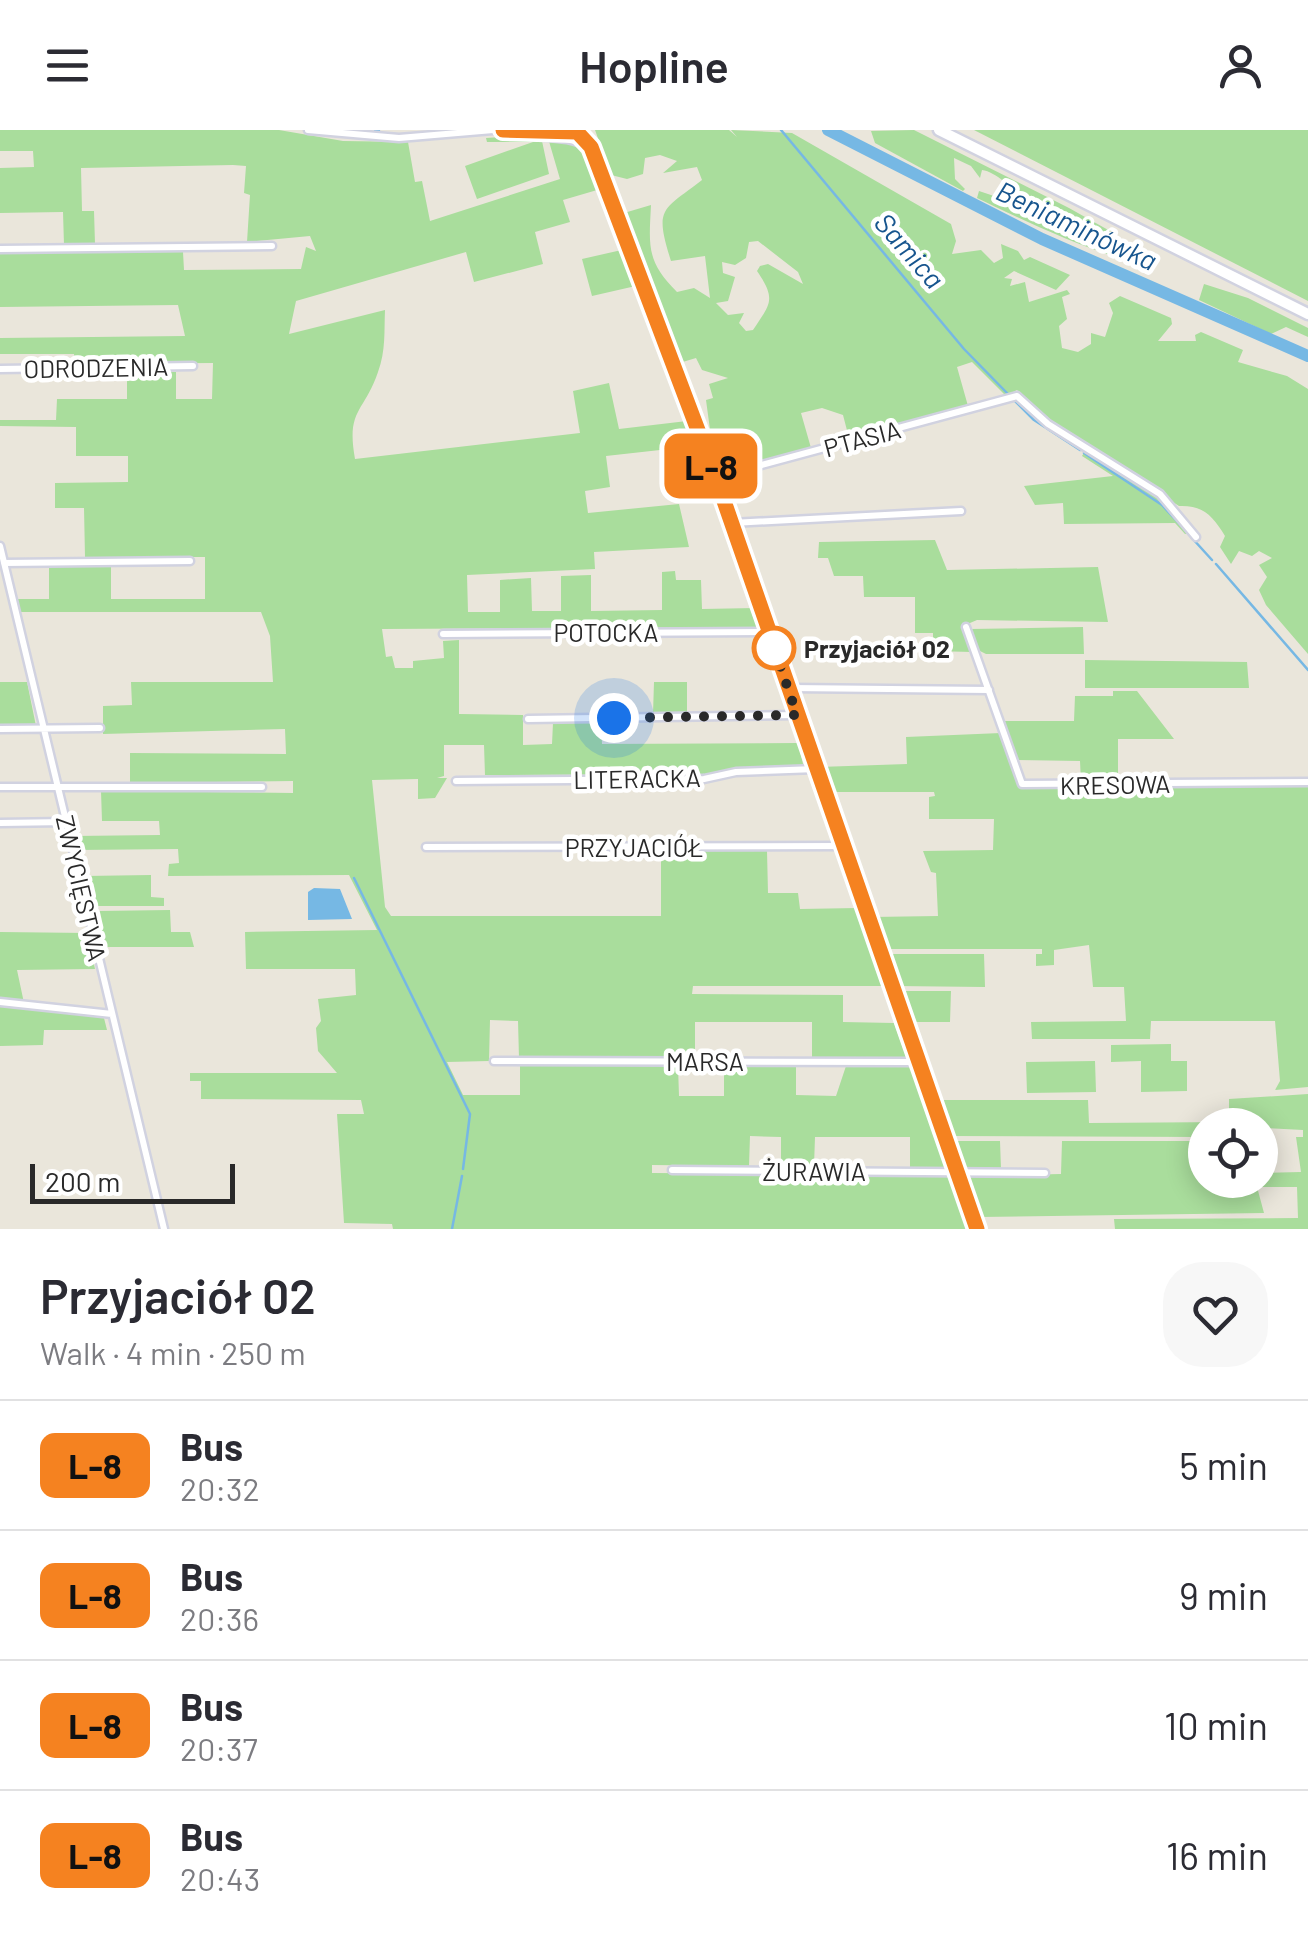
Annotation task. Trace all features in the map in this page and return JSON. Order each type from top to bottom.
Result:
[{"type":"street","points":[[308,130],[399,138],[493,130]]},
{"type":"street","points":[[502,130],[577,132],[591,147],[716,478],[977,1229]]},
{"type":"street","points":[[939,130],[1308,314]]},
{"type":"street","points":[[0,248],[272,246]]},
{"type":"street","name":"ODRODZENIA","points":[[0,368],[192,366]]},
{"type":"street","name":"PTASIA","points":[[716,478],[1016,396],[1048,424],[1160,494],[1196,537]]},
{"type":"street","points":[[731,522],[961,511]]},
{"type":"street","name":"ZWYCIĘSTWA","points":[[0,546],[164,1229]]},
{"type":"street","points":[[4,564],[190,561]]},
{"type":"street","name":"KRESOWA","points":[[966,626],[1022,784],[1308,782]]},
{"type":"street","name":"POTOCKA","points":[[443,634],[769,632]]},
{"type":"street","points":[[788,688],[988,690]]},
{"type":"street","points":[[528,719],[797,715]]},
{"type":"street","points":[[0,728],[100,728]]},
{"type":"street","name":"LITERACKA","points":[[456,780],[704,779],[736,772],[816,769]]},
{"type":"street","points":[[0,787],[262,787]]},
{"type":"street","points":[[0,823],[66,822]]},
{"type":"street","name":"PRZYJACIÓŁ","points":[[426,847],[842,846]]},
{"type":"street","points":[[0,1002],[112,1014]]},
{"type":"street","name":"MARSA","points":[[494,1061],[916,1062]]},
{"type":"street","name":"ŻURAWIA","points":[[672,1170],[1046,1173]]},
{"type":"green space","points":[[0,130],[279,130],[343,141],[408,142],[415,182],[422,181],[430,221],[560,179],[548,138],[584,143],[604,188],[563,200],[570,222],[535,232],[543,264],[474,282],[466,252],[296,301],[289,334],[385,310],[381,364],[355,420],[355,459],[580,433],[573,391],[609,383],[619,429],[687,421],[696,446],[606,456],[610,487],[585,491],[588,513],[679,504],[689,547],[594,552],[595,569],[467,575],[468,612],[500,612],[500,580],[531,578],[532,611],[561,611],[561,576],[591,575],[591,611],[662,610],[662,572],[675,571],[676,580],[701,580],[702,609],[755,608],[762,627],[382,629],[386,657],[392,656],[395,668],[413,668],[413,661],[444,658],[443,641],[459,640],[459,714],[523,715],[523,745],[552,744],[553,723],[601,722],[602,744],[798,743],[804,768],[732,768],[717,774],[485,775],[484,745],[444,745],[444,776],[437,778],[447,778],[435,798],[418,799],[418,779],[372,780],[385,907],[391,916],[661,916],[661,851],[767,851],[768,893],[798,893],[800,909],[857,908],[882,986],[693,986],[692,994],[843,995],[843,1022],[894,1023],[907,1059],[812,1058],[812,1022],[695,1022],[695,1058],[519,1058],[518,1021],[490,1020],[489,1061],[447,1062],[463,1095],[520,1095],[520,1065],[678,1066],[679,1096],[724,1096],[724,1066],[796,1066],[796,1095],[836,1096],[846,1066],[914,1067],[947,1163],[943,1168],[910,1168],[910,1137],[815,1137],[814,1166],[781,1166],[781,1137],[750,1136],[749,1166],[652,1165],[652,1173],[951,1175],[973,1229],[393,1229],[392,1224],[344,1223],[337,1114],[364,1114],[361,1100],[201,1099],[201,1081],[190,1081],[190,1073],[337,1073],[318,1051],[318,999],[356,995],[355,969],[246,969],[245,932],[377,930],[349,875],[168,876],[169,864],[179,863],[178,849],[77,850],[74,836],[160,835],[159,821],[102,821],[101,791],[293,793],[293,781],[130,783],[130,753],[286,754],[285,729],[103,734],[103,706],[132,705],[131,682],[273,682],[270,636],[261,612],[20,612],[17,599],[49,599],[49,566],[111,565],[111,599],[205,599],[205,557],[85,557],[84,508],[55,508],[55,483],[128,482],[128,456],[76,456],[76,427],[0,426],[0,420],[56,420],[57,399],[127,399],[127,372],[176,372],[176,399],[212,399],[213,363],[75,364],[74,354],[0,354],[0,338],[185,336],[178,305],[0,307],[0,253],[183,252],[184,270],[301,269],[306,247],[316,251],[310,236],[247,242],[250,195],[244,193],[246,166],[233,165],[81,168],[82,211],[94,211],[95,244],[64,245],[63,212],[0,213],[0,168],[34,167],[33,151],[0,151]]},
{"type":"green space","points":[[595,130],[729,130],[737,137],[731,130],[792,133],[951,224],[956,241],[952,254],[981,250],[994,263],[1003,258],[1001,244],[1018,251],[1024,260],[1030,257],[1070,275],[1056,290],[1014,271],[1004,278],[1012,279],[1010,286],[1025,282],[1029,302],[1067,290],[1070,294],[1062,297],[1067,319],[1059,326],[1062,348],[1078,352],[1091,344],[1091,333],[1105,337],[1113,313],[1109,303],[1120,296],[1171,318],[1172,324],[1158,341],[1196,341],[1195,335],[1201,332],[1243,350],[1238,362],[1287,376],[1308,389],[1308,654],[1266,605],[1259,590],[1267,577],[1259,565],[1272,558],[1259,551],[1252,556],[1239,551],[1231,564],[1220,547],[1225,536],[1206,513],[1195,507],[1179,506],[1038,414],[1017,390],[1006,396],[972,362],[957,367],[968,406],[849,438],[843,415],[822,408],[801,413],[811,448],[718,472],[706,439],[711,437],[706,400],[713,398],[709,384],[728,378],[702,370],[696,358],[676,364],[624,213],[651,205],[650,242],[660,271],[677,292],[694,288],[710,298],[705,256],[671,261],[663,230],[670,205],[702,180],[697,167],[663,173],[677,161],[660,155],[645,158],[643,174],[627,179],[611,175]],"holes":[[[758,241],[798,272],[803,284],[768,264],[760,266],[757,271],[769,302],[753,330],[746,331],[739,323],[744,313],[728,315],[716,303],[728,301],[735,277],[723,273],[722,262],[735,265],[746,258],[749,242]]]},
{"type":"green space","points":[[914,130],[1069,208],[1110,231],[1120,243],[1149,255],[1154,263],[1093,249],[1015,216],[977,198],[979,191],[1015,203],[1009,187],[993,174],[982,170],[980,178],[971,166],[954,158],[955,179],[963,191],[875,143],[871,131]]},
{"type":"green space","points":[[974,130],[1308,130],[1308,301]]},
{"type":"green space","points":[[534,135],[542,141],[549,174],[477,199],[465,166],[533,142],[487,142],[486,138]]},
{"type":"green space","points":[[626,249],[640,285],[592,296],[582,259]]},
{"type":"green space","points":[[1204,284],[1248,298],[1308,328],[1308,337],[1286,327],[1271,334],[1199,300]]},
{"type":"green space","points":[[1085,451],[1163,499],[1191,533],[1185,534],[1175,523],[1064,524],[1063,503],[1035,505],[1024,486],[1113,476],[1082,456]]},
{"type":"green space","points":[[935,540],[947,570],[1098,567],[1108,622],[977,620],[963,626],[972,652],[933,651],[933,633],[915,633],[915,597],[864,597],[863,576],[834,576],[828,558],[818,558],[819,542]]},
{"type":"green space","points":[[1083,627],[1084,654],[986,654],[978,650],[971,629]]},
{"type":"green space","points":[[1085,660],[1247,662],[1249,688],[1085,688]]},
{"type":"green space","points":[[0,682],[27,682],[36,726],[0,726]]},
{"type":"green space","points":[[654,682],[687,682],[687,714],[653,714]]},
{"type":"green space","points":[[1113,691],[1137,691],[1174,739],[1118,739],[1118,781],[1081,782],[1080,761],[1017,760],[1003,721],[1074,721],[1075,696],[1113,696]]},
{"type":"green space","points":[[1001,733],[1020,788],[1308,783],[1308,1087],[1275,1090],[1280,1081],[1275,1021],[1151,1021],[1150,1039],[1032,1039],[1031,1022],[1126,1021],[1124,987],[1093,987],[1089,945],[1054,950],[1054,965],[1036,966],[1036,954],[1042,954],[1042,949],[883,949],[872,917],[938,916],[936,873],[931,872],[923,851],[993,850],[994,819],[929,819],[929,797],[935,796],[934,792],[826,792],[819,767],[907,764],[906,737]]},
{"type":"green space","points":[[151,875],[151,897],[164,898],[164,906],[97,906],[92,904],[85,876]]},
{"type":"green space","points":[[170,910],[171,932],[190,932],[194,947],[102,947],[94,917],[98,911]]},
{"type":"green space","points":[[0,932],[87,933],[95,969],[17,970],[24,1003],[0,1000]]},
{"type":"green space","points":[[885,954],[984,954],[985,987],[896,986]]},
{"type":"green space","points":[[898,991],[951,991],[950,1022],[908,1022]]},
{"type":"green space","points":[[0,1006],[104,1018],[107,1030],[44,1030],[43,1045],[0,1046]]},
{"type":"green space","points":[[1171,1044],[1171,1061],[1187,1061],[1187,1091],[1141,1092],[1141,1061],[1111,1062],[1111,1045]]},
{"type":"green space","points":[[1095,1061],[1096,1092],[1027,1093],[1026,1062]]},
{"type":"green space","points":[[1308,1094],[1308,1229],[1115,1229],[1114,1219],[1298,1218],[1297,1187],[1278,1187],[1278,1173],[1301,1172],[1296,1137],[1303,1137],[1303,1130],[1278,1129],[1278,1108],[1229,1108],[1229,1099]]},
{"type":"green space","points":[[937,1100],[1088,1100],[1089,1123],[1188,1122],[1188,1137],[950,1136]]},
{"type":"green space","points":[[952,1141],[1000,1141],[1001,1169],[962,1170]]},
{"type":"green space","points":[[1062,1141],[1188,1141],[1188,1198],[1260,1198],[1264,1213],[979,1217],[965,1176],[1061,1174]]},
{"type":"water","points":[[314,888],[340,889],[352,919],[308,920],[308,892]]},
{"type":"waterway","name":"Samica","points":[[781,130],[964,349],[1008,394]]},
{"type":"waterway","name":"Beniaminówka","points":[[828,130],[1042,239],[1308,356]]},
{"type":"waterway","name":"Samica","points":[[1014,400],[1034,420],[1080,450]]},
{"type":"waterway","name":"Samica","points":[[1084,453],[1162,505],[1188,533]]},
{"type":"waterway","name":"Samica","points":[[1192,538],[1212,560]]},
{"type":"waterway","name":"Samica","points":[[1216,564],[1308,670]]},
{"type":"waterway","points":[[354,878],[470,1114],[463,1169]]},
{"type":"waterway","points":[[452,1229],[462,1176]]},
{"type":"bus line","name":"L-8","points":[[503,130],[577,132],[591,147],[716,478],[977,1229]]},
{"type":"place","name":"Przyjaciół 02","points":[[774,648]]},
{"type":"route","points":[[614,718],[797,715],[774,648]]}]
